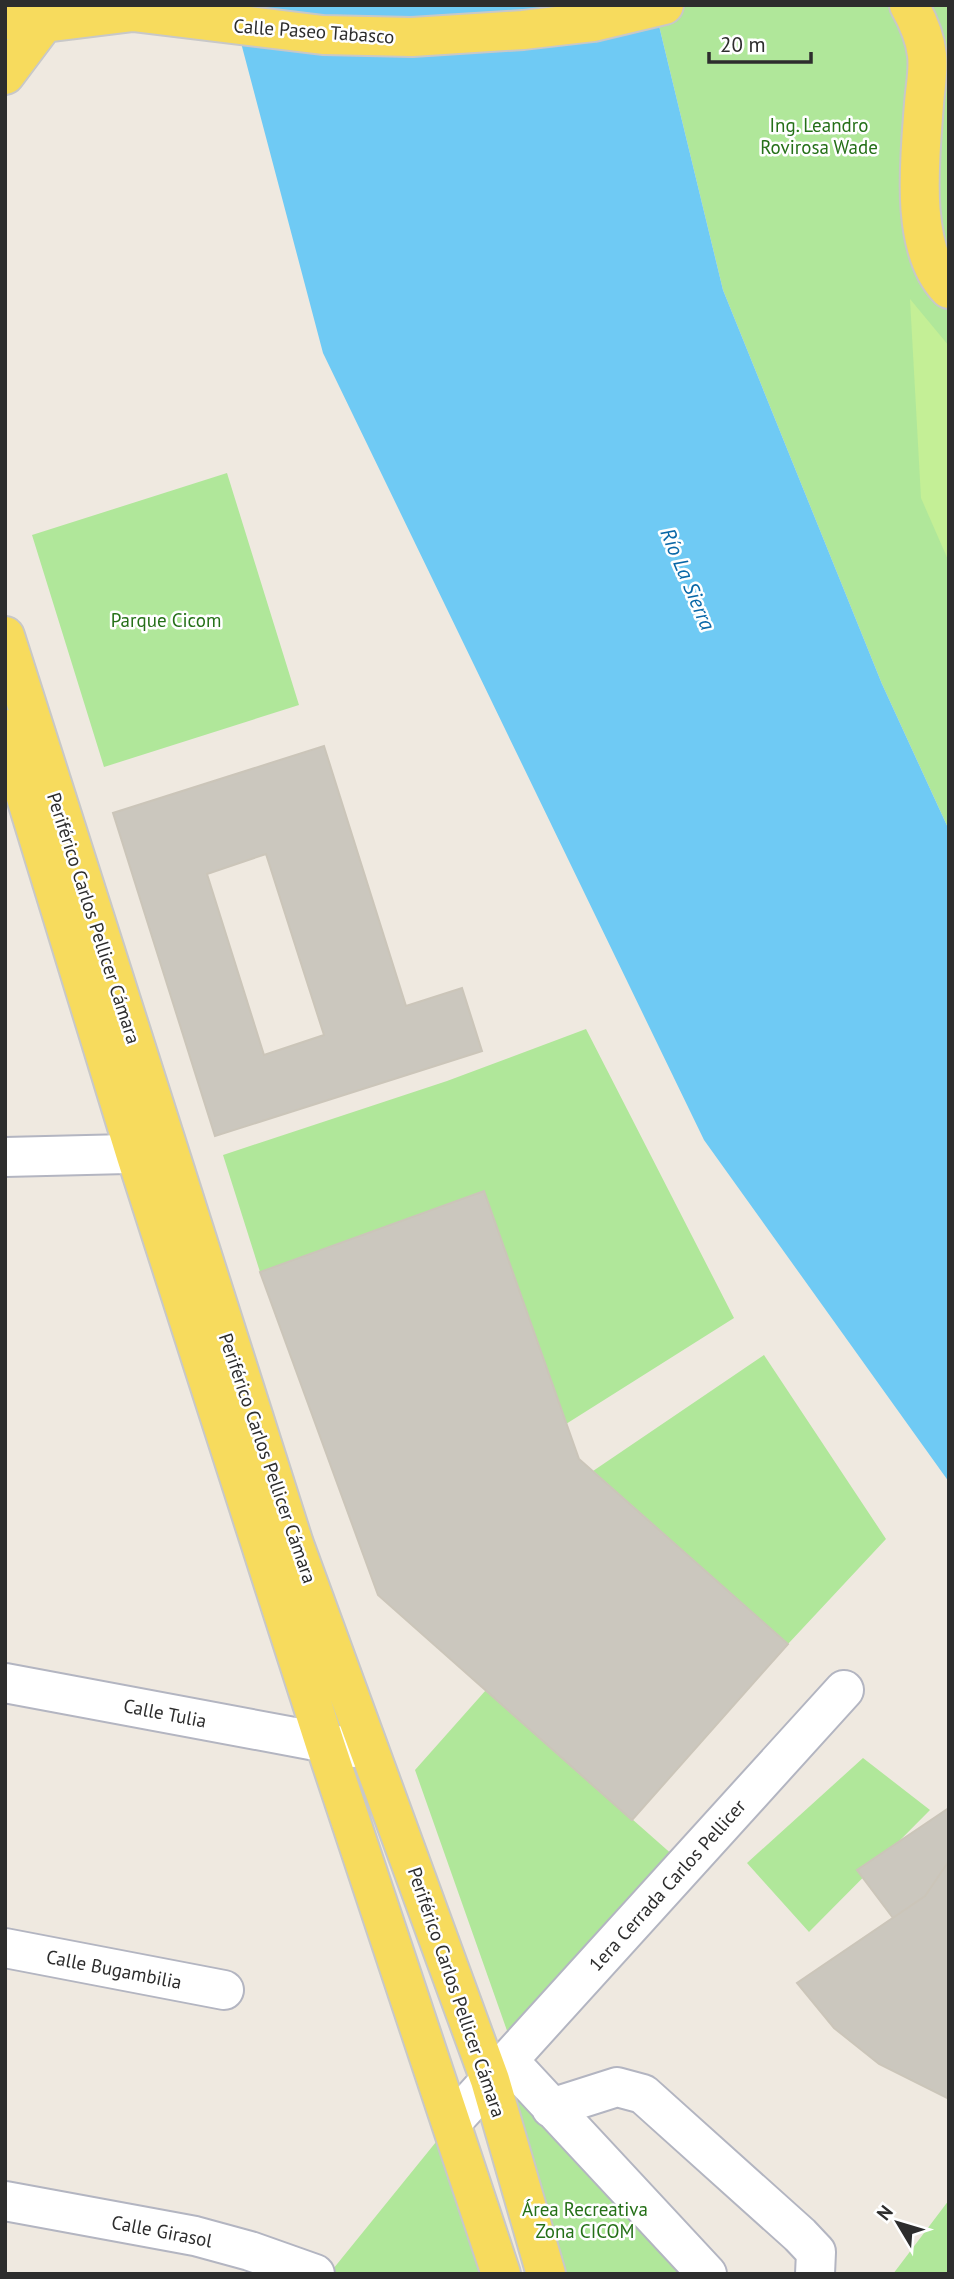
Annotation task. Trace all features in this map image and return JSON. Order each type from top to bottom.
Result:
[{"type":"main road","name":"Calle Paseo Tabasco","points":[[5,20],[44,23],[133,12],[323,35],[412,37],[593,22],[664,5]]},
{"type":"main road","points":[[909,5],[921,27],[928,57],[922,124],[921,229],[935,275],[949,289]]},
{"type":"main road","points":[[5,75],[44,23]]},
{"type":"main road","name":"Periférico Carlos Pellicer Cámara","points":[[5,636],[325,1744],[453,2121],[501,2274]]},
{"type":"main road","name":"Periférico Carlos Pellicer Cámara","points":[[5,729],[153,1155],[295,1544],[373,1752],[499,2070],[546,2274]]},
{"type":"street","points":[[5,1157],[153,1155]]},
{"type":"street","name":"Calle Tulia","points":[[5,1683],[373,1752]]},
{"type":"street","name":"1era Cerrada Carlos Pellicer","points":[[453,2121],[844,1690]]},
{"type":"street","name":"Calle Bugambilia","points":[[5,1948],[224,1990]]},
{"type":"street","points":[[499,2070],[551,2108],[707,2274]]},
{"type":"street","points":[[551,2108],[617,2087],[643,2094],[800,2235],[816,2252],[815,2274]]},
{"type":"street","name":"Calle Girasol","points":[[5,2202],[195,2236],[250,2251],[315,2274]]},
{"type":"green space","name":"Ing. Leandro Rovirosa Wade","points":[[654,5],[949,5],[949,830],[882,684],[723,290]]},
{"type":"green space","points":[[910,299],[949,346],[949,562],[921,498]]},
{"type":"green space","name":"Parque Cicom","points":[[227,473],[299,705],[104,767],[32,535]]},
{"type":"green space","points":[[586,1029],[734,1318],[566,1424],[484,1191],[260,1272],[223,1155],[447,1081]]},
{"type":"green space","points":[[764,1355],[886,1539],[788,1644],[593,1471]]},
{"type":"green space","points":[[486,1690],[675,1857],[511,2042],[415,1770]]},
{"type":"green space","points":[[863,1758],[930,1810],[809,1932],[747,1863]]},
{"type":"green space","name":"Área Recreativa Zona CICOM","points":[[508,2060],[707,2274],[546,2274],[490,2080]]},
{"type":"green space","points":[[453,2121],[501,2274],[329,2274]]},
{"type":"green space","points":[[949,2200],[949,2274],[893,2274]]},
{"type":"water","name":"Río La Sierra","points":[[231,5],[654,5],[723,290],[882,684],[949,830],[949,1482],[704,1140],[323,353]]},
{"type":"building","points":[[324,746],[406,1006],[462,988],[482,1051],[215,1136],[113,813]],"holes":[[[266,854],[324,1035],[264,1055],[207,874]]]},
{"type":"building","points":[[484,1191],[579,1459],[788,1644],[632,1820],[378,1595],[260,1272]]},
{"type":"building","points":[[949,1808],[949,1861],[925,1896],[893,1918],[857,1870]]},
{"type":"building","points":[[949,1861],[949,2099],[879,2064],[834,2028],[797,1983],[925,1896]]}]
